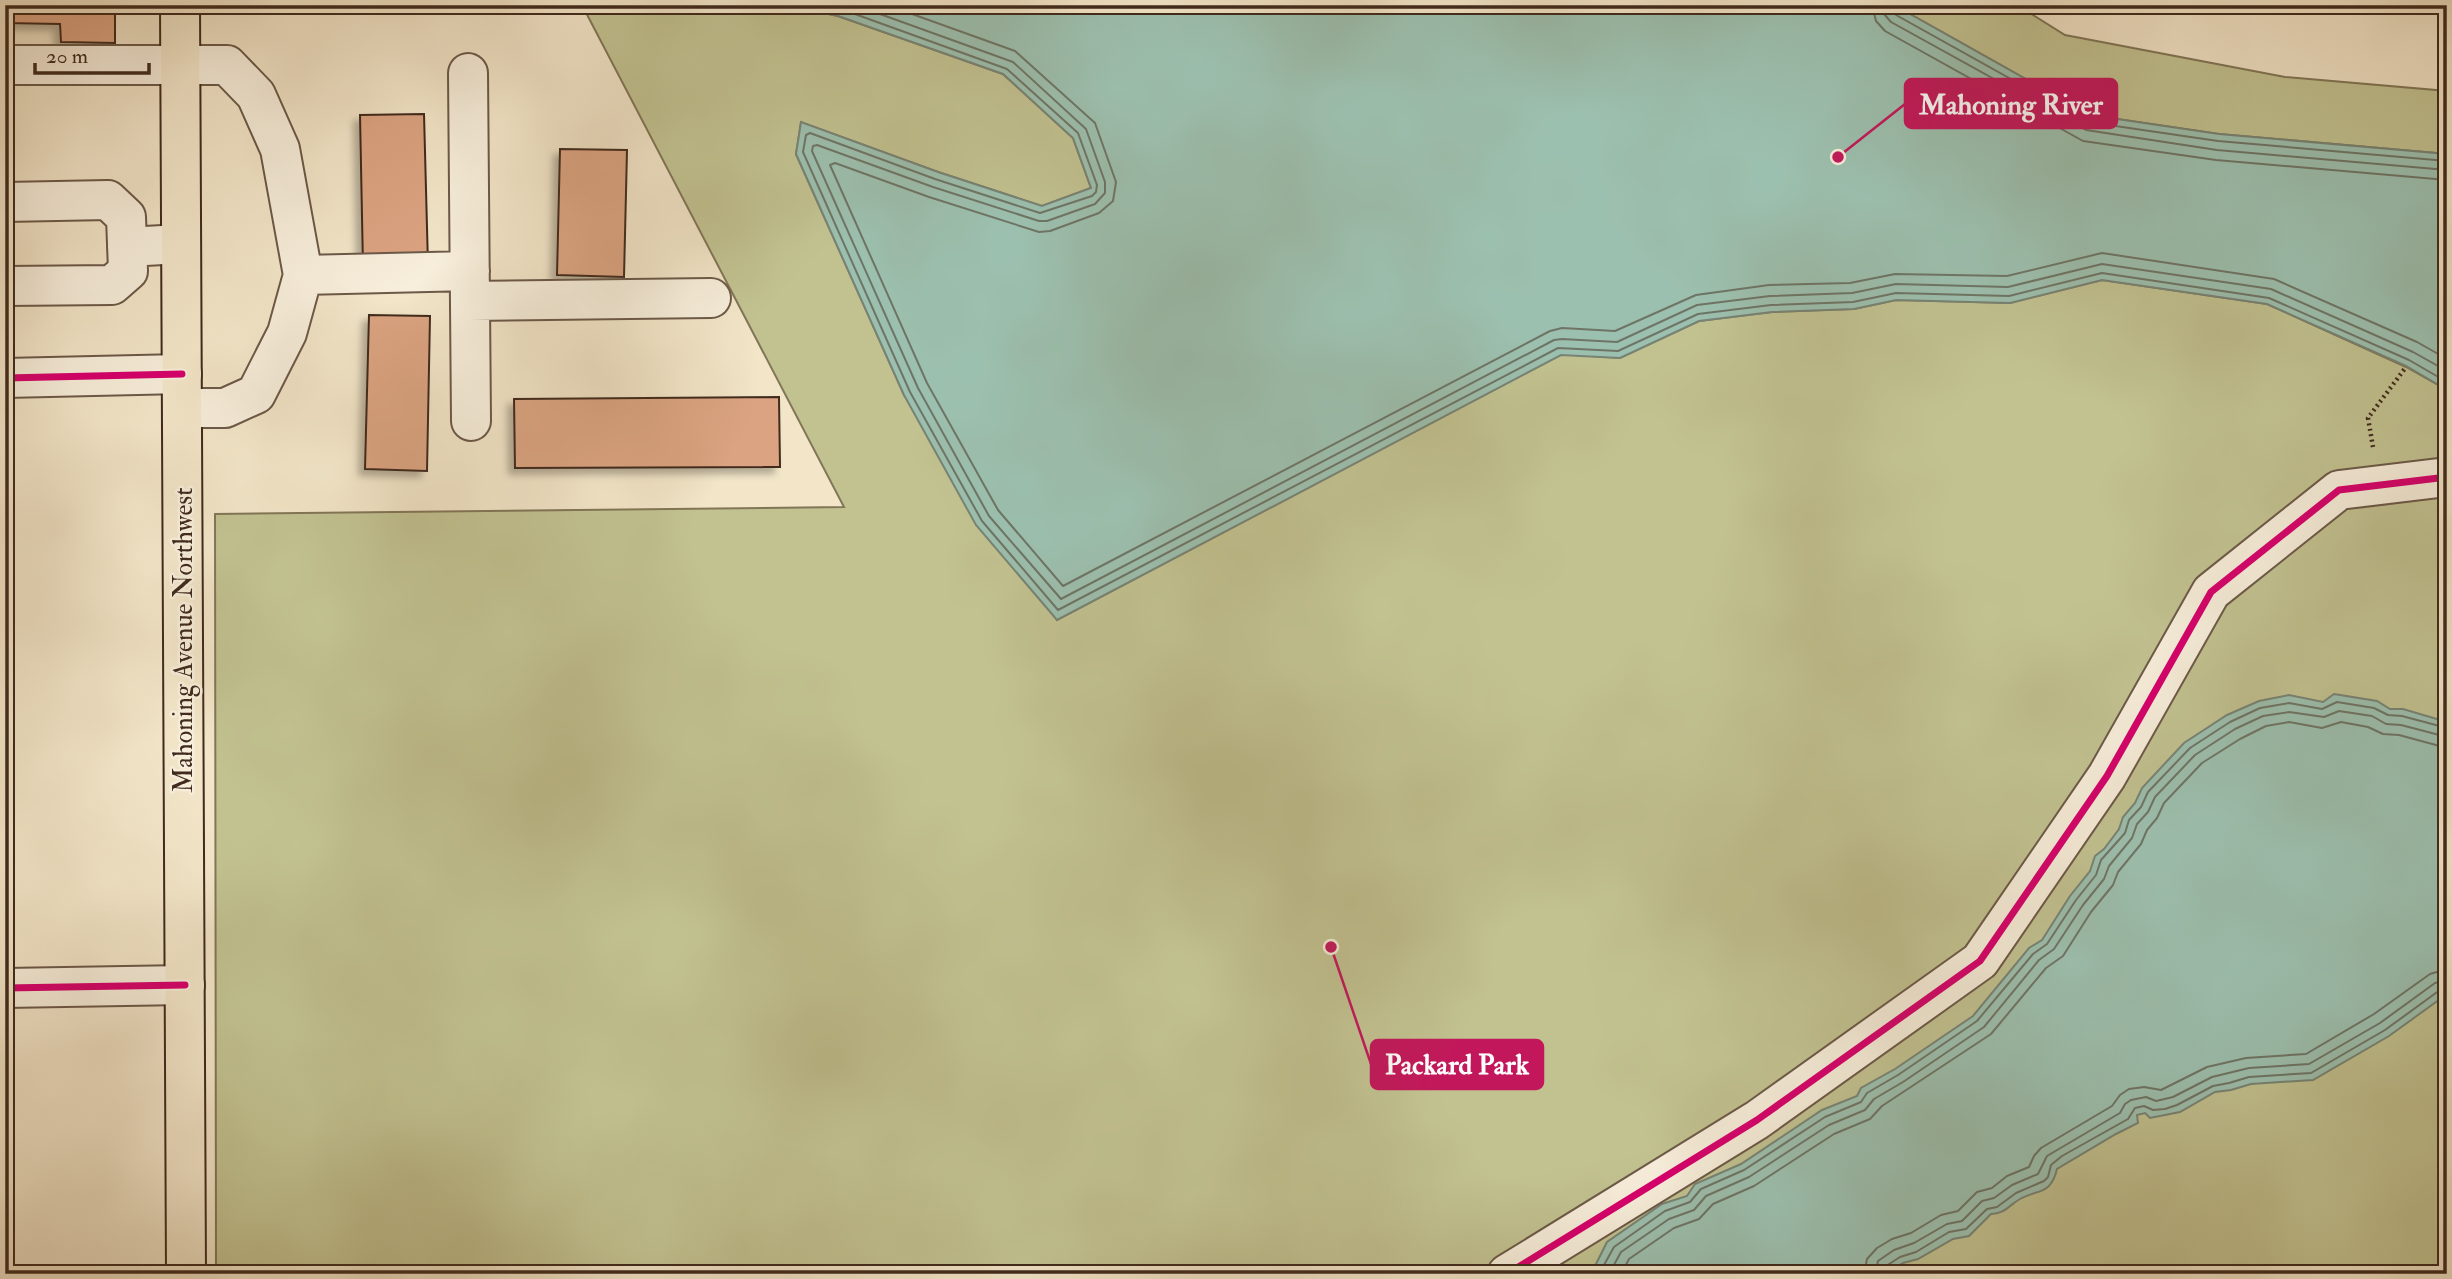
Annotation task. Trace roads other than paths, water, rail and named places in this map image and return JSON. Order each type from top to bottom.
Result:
[{"type":"main road","name":"Mahoning Avenue Northwest","points":[[180,5],[186,1274]]},
{"type":"street","points":[[5,65],[227,65],[256,95],[280,149],[303,275],[287,333],[256,394],[225,408],[182,391],[5,378]]},
{"type":"street","points":[[468,72],[471,421]]},
{"type":"street","points":[[5,202],[108,200],[126,218],[128,271],[112,285],[5,286]]},
{"type":"street","points":[[127,247],[181,244]]},
{"type":"street","points":[[303,275],[711,298]]},
{"type":"street","points":[[1513,1272],[1757,1120],[1980,961],[2107,776],[2211,592],[2339,490],[2447,477]]},
{"type":"street","points":[[5,989],[185,985]]},
{"type":"water","points":[[787,5],[1894,5],[2090,115],[2219,134],[2447,154],[2447,390],[2406,366],[2267,304],[2102,280],[2010,303],[1896,300],[1854,309],[1772,312],[1699,321],[1620,358],[1561,355],[1057,620],[976,525],[904,395],[796,154],[801,122],[938,172],[1042,206],[1091,188],[1073,138],[1003,74],[838,16]]},
{"type":"water","points":[[2334,694],[2377,701],[2390,709],[2403,709],[2447,722],[2447,994],[2389,1036],[2313,1080],[2251,1084],[2215,1092],[2180,1112],[2150,1118],[2145,1113],[2137,1115],[2138,1123],[2057,1169],[2051,1183],[2043,1190],[2020,1199],[2003,1211],[1991,1214],[1969,1236],[1953,1239],[1886,1274],[1586,1274],[1593,1270],[1607,1242],[1662,1204],[1687,1196],[1695,1184],[1741,1164],[1822,1110],[1857,1096],[1861,1088],[1895,1069],[1973,1016],[2029,948],[2042,940],[2070,896],[2090,871],[2095,856],[2119,829],[2123,817],[2135,803],[2142,788],[2184,743],[2227,715],[2259,701],[2289,695],[2323,702]]},
{"type":"place","name":"Mahoning River","points":[[1838,157]]},
{"type":"place","name":"Packard Park","points":[[1331,947]]}]
